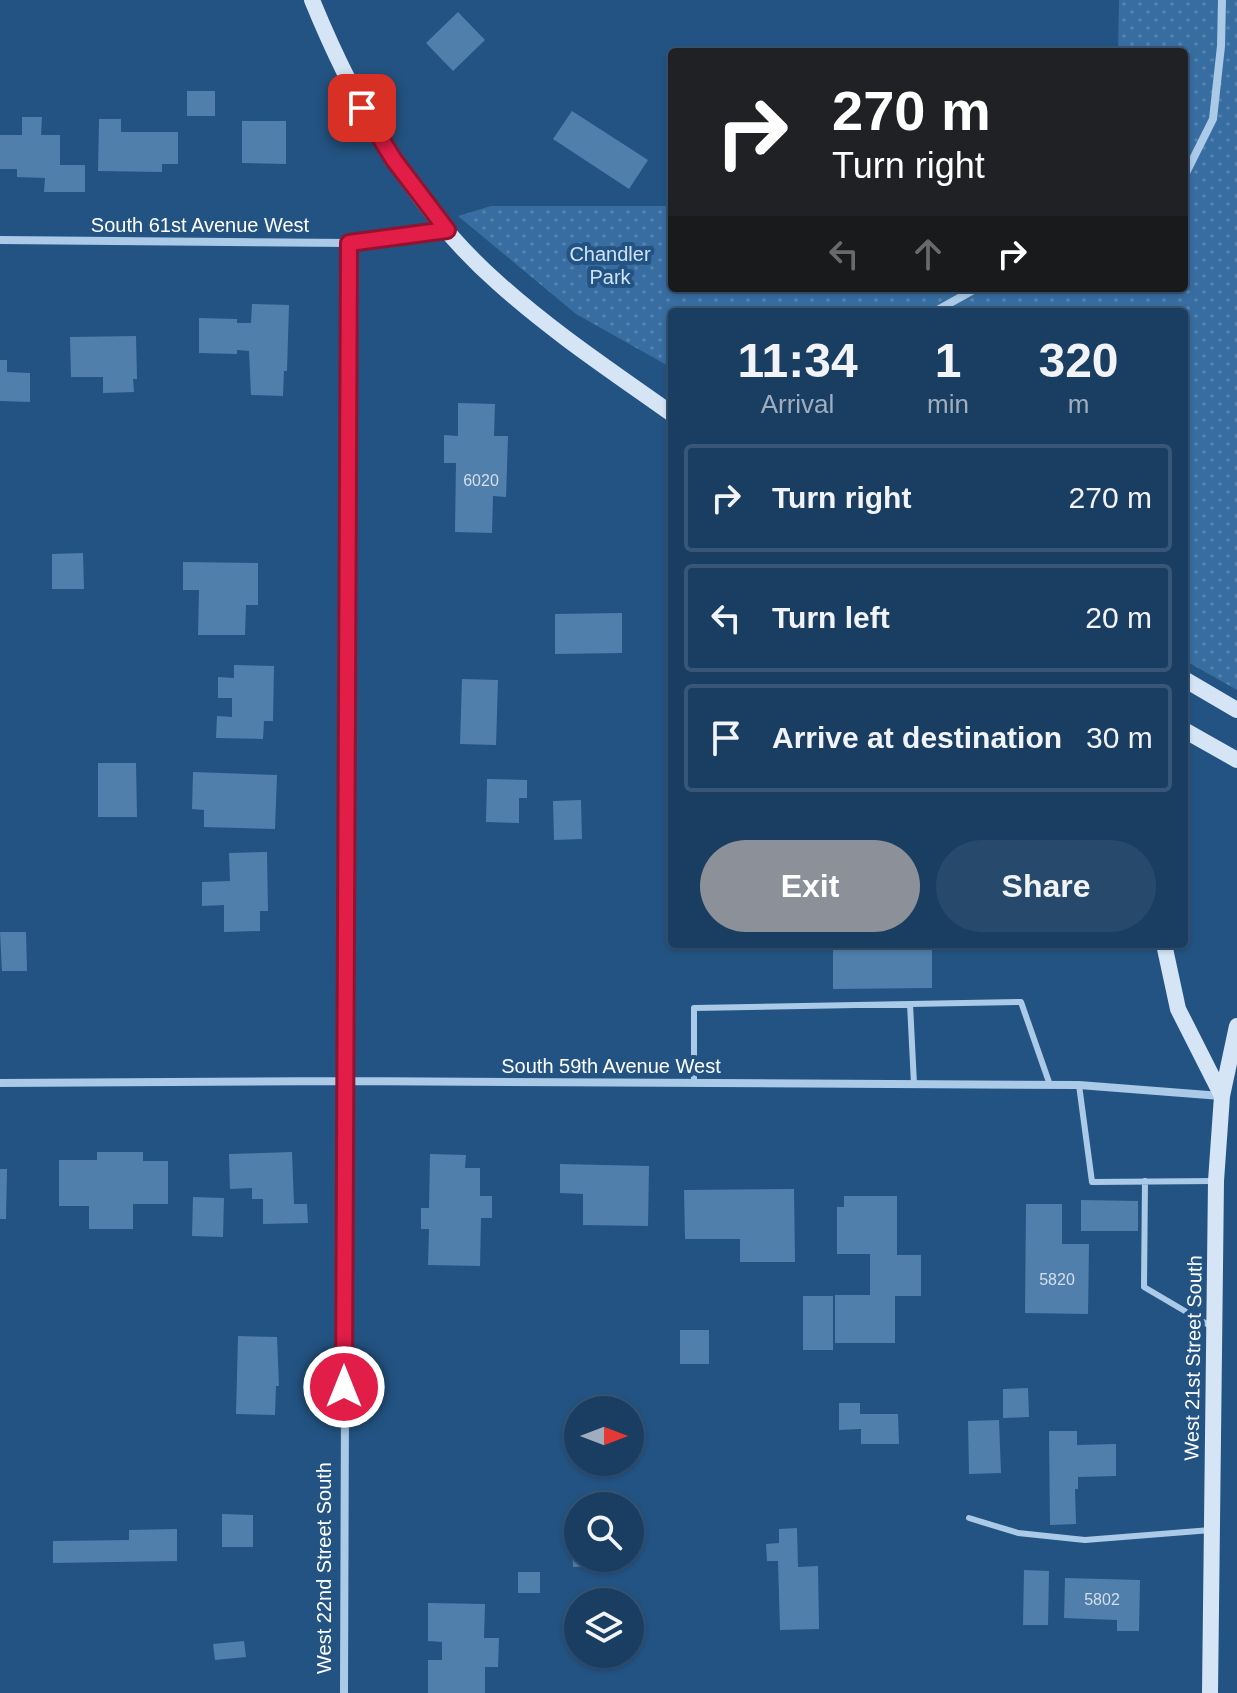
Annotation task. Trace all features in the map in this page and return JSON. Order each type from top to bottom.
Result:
[{"type":"main road","points":[[312,0],[347,82],[394,160],[447,230],[496,282],[583,351],[668,411]]},
{"type":"main road","points":[[1188,681],[1237,710]]},
{"type":"main road","points":[[1188,732],[1237,760]]},
{"type":"main road","points":[[1165,948],[1178,1009],[1222,1096]]},
{"type":"main road","name":"West 21st Street South","points":[[1210,1693],[1216,1181],[1222,1096],[1237,1026]]},
{"type":"street","points":[[1188,169],[1213,119],[1221,46],[1222,0]]},
{"type":"street","name":"South 61st Avenue West","points":[[0,240],[349,243],[447,230]]},
{"type":"street","name":"West 22nd Street South","points":[[344,1693],[349,243]]},
{"type":"street","points":[[941,308],[970,292]]},
{"type":"street","name":"South 59th Avenue West","points":[[0,1083],[344,1081],[1079,1085],[1222,1096]]},
{"type":"lane","points":[[694,1083],[694,1008],[1021,1002],[1050,1085]]},
{"type":"lane","points":[[910,1004],[914,1084]]},
{"type":"lane","points":[[1079,1085],[1092,1182],[1216,1181]]},
{"type":"lane","points":[[1145,1181],[1144,1287],[1213,1328]]},
{"type":"lane","points":[[969,1518],[1018,1533],[1085,1540],[1211,1530]]},
{"type":"green space","name":"Chandler Park","points":[[1119,0],[1237,0],[1237,690],[1188,662],[1188,308],[668,308],[668,366],[576,314],[458,216],[491,206],[668,206],[668,292],[1188,292],[1188,48],[1118,48]]},
{"type":"building","points":[[458,12],[485,40],[453,71],[426,43]]},
{"type":"building","points":[[187,91],[215,91],[215,116],[187,116]]},
{"type":"building","points":[[572,111],[648,160],[629,189],[553,139]]},
{"type":"building","points":[[22,117],[42,117],[41,135],[60,135],[60,165],[85,165],[85,192],[44,192],[45,178],[17,177],[17,169],[0,169],[0,135],[22,135]]},
{"type":"building","points":[[99,119],[121,119],[121,132],[178,132],[178,164],[162,164],[162,172],[98,171]]},
{"type":"building","points":[[242,121],[286,121],[286,164],[242,163]]},
{"type":"building","points":[[252,304],[289,305],[283,396],[251,395],[249,351],[237,350],[237,354],[199,353],[199,318],[237,319],[237,323],[251,323]]},
{"type":"building","points":[[136,336],[137,379],[133,379],[134,392],[103,393],[103,377],[71,377],[70,337]]},
{"type":"building","points":[[0,360],[7,360],[7,372],[30,373],[30,402],[0,401]]},
{"type":"building","points":[[458,403],[495,404],[494,436],[508,436],[506,497],[493,496],[492,533],[455,532],[456,463],[444,463],[444,435],[458,436]]},
{"type":"building","points":[[83,553],[84,589],[52,589],[52,554]]},
{"type":"building","points":[[183,562],[258,563],[258,605],[246,605],[245,635],[198,635],[199,590],[183,590]]},
{"type":"building","points":[[622,613],[622,653],[555,654],[555,614]]},
{"type":"building","points":[[234,665],[274,666],[273,721],[264,721],[263,739],[216,738],[217,716],[232,717],[232,698],[218,698],[218,677],[234,678]]},
{"type":"building","points":[[462,679],[498,680],[496,745],[460,744]]},
{"type":"building","points":[[98,763],[136,763],[137,817],[98,817]]},
{"type":"building","points":[[193,772],[277,775],[275,829],[204,827],[204,810],[192,809]]},
{"type":"building","points":[[487,779],[527,780],[527,798],[519,798],[519,823],[486,822]]},
{"type":"building","points":[[581,800],[582,839],[554,840],[553,801]]},
{"type":"building","points":[[267,852],[268,911],[260,911],[260,931],[224,932],[224,905],[202,906],[202,882],[230,881],[229,853]]},
{"type":"building","points":[[0,932],[26,932],[27,971],[2,971]]},
{"type":"building","points":[[833,948],[932,948],[932,988],[833,989]]},
{"type":"building","points":[[97,1152],[143,1152],[143,1161],[168,1161],[168,1204],[133,1204],[133,1229],[89,1229],[89,1206],[59,1206],[59,1160],[97,1160]]},
{"type":"building","points":[[292,1152],[294,1204],[307,1204],[308,1223],[263,1224],[263,1199],[252,1199],[252,1188],[230,1189],[229,1154]]},
{"type":"building","points":[[430,1154],[466,1155],[465,1168],[480,1168],[480,1196],[492,1196],[492,1218],[481,1218],[480,1266],[428,1265],[429,1229],[421,1229],[421,1208],[429,1208]]},
{"type":"building","points":[[560,1164],[649,1166],[648,1226],[583,1225],[583,1194],[560,1193]]},
{"type":"building","points":[[0,1169],[7,1169],[6,1219],[0,1219]]},
{"type":"building","points":[[794,1189],[795,1262],[740,1262],[740,1239],[685,1239],[684,1190]]},
{"type":"building","points":[[844,1196],[897,1196],[897,1255],[921,1255],[921,1296],[895,1296],[895,1343],[835,1343],[835,1295],[870,1295],[870,1254],[837,1254],[837,1207],[844,1207]]},
{"type":"building","points":[[193,1197],[224,1198],[223,1237],[192,1236]]},
{"type":"building","points":[[1081,1200],[1138,1201],[1138,1231],[1081,1231]]},
{"type":"building","points":[[1026,1204],[1062,1204],[1062,1244],[1089,1244],[1088,1314],[1025,1313]]},
{"type":"building","points":[[803,1296],[833,1296],[833,1350],[803,1350]]},
{"type":"building","points":[[680,1330],[709,1330],[709,1364],[680,1364]]},
{"type":"building","points":[[238,1336],[277,1337],[279,1386],[276,1386],[275,1415],[236,1414]]},
{"type":"building","points":[[1028,1388],[1029,1417],[1003,1418],[1003,1389]]},
{"type":"building","points":[[839,1403],[860,1403],[860,1414],[898,1414],[899,1444],[861,1444],[861,1429],[839,1430]]},
{"type":"building","points":[[999,1420],[1001,1473],[969,1474],[968,1421]]},
{"type":"building","points":[[1049,1431],[1077,1431],[1077,1445],[1116,1444],[1116,1476],[1078,1477],[1078,1489],[1075,1489],[1076,1524],[1050,1525]]},
{"type":"building","points":[[222,1514],[253,1515],[253,1547],[222,1547]]},
{"type":"building","points":[[797,1528],[798,1567],[818,1566],[819,1629],[780,1630],[778,1561],[767,1561],[766,1544],[779,1543],[779,1529]]},
{"type":"building","points":[[177,1529],[177,1561],[53,1563],[53,1541],[129,1540],[129,1530]]},
{"type":"building","points":[[1024,1570],[1049,1571],[1048,1625],[1023,1625]]},
{"type":"building","points":[[518,1572],[540,1572],[540,1593],[518,1593]]},
{"type":"building","points":[[1065,1578],[1140,1580],[1139,1631],[1117,1631],[1117,1620],[1064,1618]]},
{"type":"building","points":[[428,1603],[485,1604],[484,1638],[499,1638],[498,1667],[485,1667],[485,1693],[428,1693],[428,1660],[442,1660],[442,1642],[428,1641]]},
{"type":"building","points":[[244,1641],[246,1657],[215,1660],[213,1644]]},
{"type":"route","points":[[344,1387],[349,243],[447,230],[394,160],[362,108]]}]
